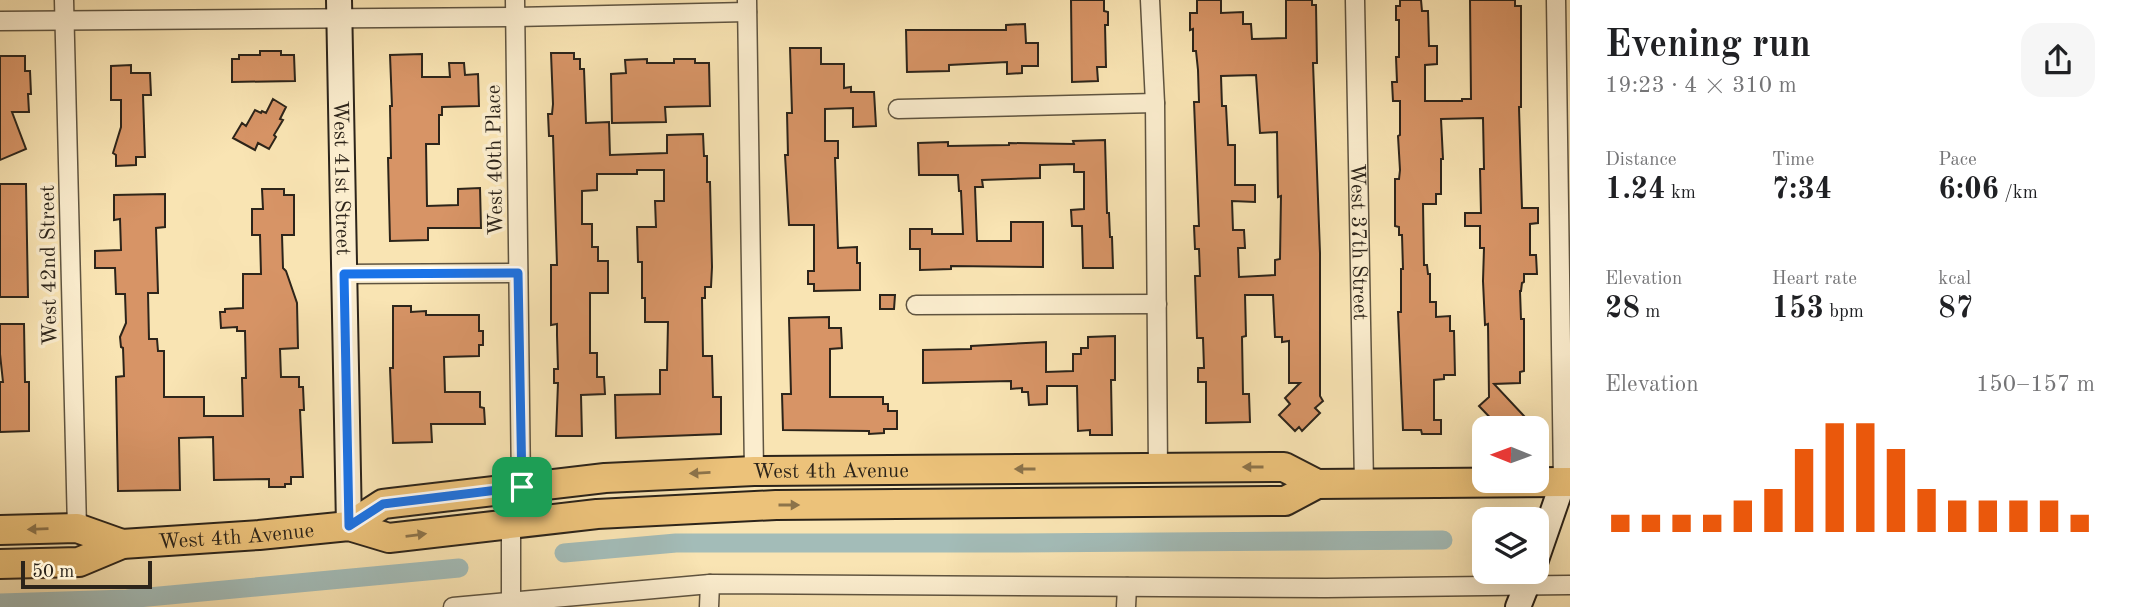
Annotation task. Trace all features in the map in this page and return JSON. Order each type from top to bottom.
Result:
[{"type":"main road","name":"West 4th Avenue","points":[[349,526],[383,504],[605,478],[754,471],[1284,467],[1317,484],[1567,482]]},
{"type":"main road","points":[[1127,503],[1146,492],[1154,483],[1158,468]]},
{"type":"main road","name":"West 4th Avenue","points":[[0,564],[79,562],[122,544],[349,526],[389,538],[597,514],[776,505],[1286,501],[1317,484]]},
{"type":"main road","name":"West 4th Avenue","points":[[0,530],[77,528],[122,544]]},
{"type":"street","name":"West 42nd Street","points":[[65,0],[77,528]]},
{"type":"street","points":[[1150,0],[1155,103],[1158,468]]},
{"type":"street","name":"West 37th Street","points":[[1355,0],[1364,484]]},
{"type":"street","points":[[1549,527],[1567,482],[1556,0]]},
{"type":"street","points":[[0,21],[340,9],[747,6],[754,471]]},
{"type":"street","name":"West 40th Place","points":[[515,8],[522,487]]},
{"type":"street","name":"West 41st Street","points":[[340,9],[349,526]]},
{"type":"street","points":[[898,109],[1155,103]]},
{"type":"street","points":[[344,274],[518,273]]},
{"type":"street","points":[[916,305],[1157,304]]},
{"type":"street","points":[[511,523],[511,604]]},
{"type":"street","points":[[709,607],[710,584]]},
{"type":"street","points":[[453,607],[511,604],[710,584],[1326,588],[1526,588],[1570,585]]},
{"type":"street","points":[[1126,607],[1127,587]]},
{"type":"building","points":[[1071,0],[1104,0],[1104,11],[1108,12],[1108,25],[1105,25],[1106,67],[1097,67],[1098,81],[1072,82]]},
{"type":"building","points":[[1197,0],[1221,0],[1221,13],[1243,12],[1243,24],[1251,24],[1252,39],[1286,38],[1286,0],[1312,0],[1312,5],[1316,5],[1317,63],[1313,63],[1320,253],[1320,396],[1323,401],[1315,408],[1320,413],[1302,431],[1299,427],[1295,431],[1279,415],[1290,404],[1285,398],[1300,383],[1289,383],[1289,341],[1282,342],[1282,337],[1275,337],[1273,295],[1245,295],[1246,336],[1242,337],[1243,394],[1249,394],[1250,422],[1206,423],[1206,382],[1198,382],[1198,368],[1204,368],[1203,338],[1197,338],[1195,276],[1200,276],[1199,249],[1195,249],[1194,226],[1199,226],[1194,102],[1199,102],[1198,70],[1196,51],[1193,51],[1193,29],[1190,30],[1190,13],[1197,13]],"holes":[[[1256,75],[1260,133],[1277,132],[1278,197],[1281,196],[1280,259],[1275,260],[1275,275],[1239,277],[1238,248],[1245,248],[1244,230],[1233,230],[1232,201],[1255,202],[1255,185],[1235,185],[1235,145],[1228,145],[1221,76]]]},
{"type":"building","points":[[1400,0],[1421,0],[1422,11],[1428,11],[1429,46],[1437,46],[1437,64],[1425,65],[1425,101],[1462,101],[1471,99],[1470,0],[1515,0],[1515,6],[1521,6],[1519,107],[1522,208],[1538,208],[1538,223],[1530,224],[1530,255],[1536,255],[1537,274],[1524,274],[1520,291],[1521,319],[1524,319],[1524,371],[1520,372],[1520,383],[1494,384],[1524,416],[1489,416],[1479,406],[1489,397],[1488,324],[1485,325],[1483,281],[1484,248],[1480,248],[1480,226],[1465,226],[1465,213],[1481,213],[1483,118],[1441,119],[1441,194],[1436,194],[1436,204],[1423,204],[1424,265],[1427,265],[1430,274],[1430,302],[1436,302],[1436,317],[1450,316],[1450,331],[1454,331],[1455,375],[1444,375],[1444,379],[1434,380],[1434,420],[1441,420],[1441,434],[1403,430],[1398,312],[1401,312],[1402,235],[1399,235],[1399,227],[1395,226],[1395,179],[1399,179],[1400,170],[1400,101],[1393,101],[1392,82],[1397,82],[1399,20],[1396,20],[1396,6],[1400,6]]},
{"type":"building","points":[[1025,24],[1026,43],[1038,43],[1038,66],[1022,66],[1022,73],[1007,74],[1007,62],[949,65],[949,71],[907,72],[906,30],[1006,30],[1006,25]]},
{"type":"building","points":[[790,48],[821,48],[821,64],[844,64],[844,88],[851,87],[851,92],[874,92],[876,126],[853,127],[853,108],[825,109],[825,141],[838,141],[838,158],[835,158],[838,248],[857,247],[860,290],[814,291],[814,284],[808,284],[808,271],[814,271],[814,225],[789,225],[785,155],[788,155],[787,113],[792,113]]},
{"type":"building","points":[[260,51],[281,51],[281,55],[294,55],[295,81],[232,82],[232,59],[239,59],[239,55],[260,55]]},
{"type":"building","points":[[551,53],[574,53],[574,59],[580,59],[580,69],[584,69],[586,123],[609,122],[610,155],[667,153],[667,135],[703,134],[704,156],[707,156],[707,182],[710,182],[712,267],[711,287],[705,287],[705,298],[702,298],[703,356],[712,356],[713,397],[721,397],[721,434],[616,438],[615,395],[660,394],[660,370],[667,370],[668,322],[645,322],[637,227],[656,227],[655,201],[664,201],[664,170],[637,170],[637,174],[597,174],[597,190],[582,191],[582,224],[592,224],[592,247],[598,247],[598,261],[608,261],[608,293],[590,293],[590,353],[597,353],[597,377],[604,377],[605,394],[581,395],[582,436],[556,436],[558,383],[554,383],[554,369],[558,369],[557,324],[551,325],[551,265],[557,265],[553,136],[549,136],[548,114],[552,114],[553,104]]},
{"type":"building","points":[[422,54],[422,77],[450,77],[449,63],[464,63],[465,75],[478,74],[479,106],[442,107],[442,115],[439,115],[439,144],[426,144],[427,206],[458,205],[458,189],[480,188],[481,228],[428,228],[428,240],[390,241],[390,55]]},
{"type":"building","points":[[0,56],[25,56],[25,71],[30,71],[31,94],[28,94],[29,112],[12,112],[26,149],[0,160]]},
{"type":"building","points":[[647,59],[647,63],[674,63],[674,59],[695,59],[695,63],[709,63],[710,106],[665,107],[666,122],[612,123],[611,74],[626,73],[625,60]]},
{"type":"building","points":[[131,65],[131,73],[150,73],[151,95],[143,95],[145,157],[136,157],[136,165],[116,166],[116,155],[113,153],[121,127],[121,100],[111,100],[111,66]]},
{"type":"building","points":[[273,99],[286,107],[269,149],[258,143],[255,150],[233,138],[242,123],[246,126],[255,110],[266,113]]},
{"type":"building","points":[[1105,140],[1107,213],[1112,237],[1113,268],[1083,268],[1082,226],[1072,226],[1071,210],[1084,209],[1084,172],[1074,172],[1074,164],[1040,165],[1040,178],[982,180],[983,187],[975,187],[977,241],[1011,241],[1011,222],[1043,222],[1043,267],[951,266],[951,269],[920,270],[920,249],[910,249],[910,229],[932,229],[932,234],[963,234],[958,175],[919,175],[918,143],[948,142],[948,146],[1074,144],[1073,141]]},
{"type":"building","points":[[0,184],[26,184],[28,297],[0,297]]},
{"type":"building","points":[[262,189],[284,189],[284,195],[294,195],[294,235],[282,235],[283,268],[297,303],[298,348],[280,349],[281,377],[299,377],[299,387],[303,387],[304,410],[300,410],[303,477],[291,477],[291,484],[285,484],[285,487],[269,487],[269,479],[214,480],[213,437],[179,438],[180,490],[118,491],[116,377],[124,376],[120,337],[126,323],[125,294],[116,294],[115,268],[95,268],[95,251],[121,250],[120,219],[114,220],[114,195],[165,194],[165,227],[156,228],[158,293],[148,293],[149,339],[157,339],[158,351],[164,351],[164,397],[204,397],[204,416],[243,416],[242,378],[246,378],[245,331],[237,331],[237,327],[221,328],[220,312],[243,308],[243,274],[261,274],[260,235],[252,235],[252,209],[263,209]]},
{"type":"building","points":[[880,295],[895,295],[894,309],[880,309]]},
{"type":"building","points":[[393,306],[411,306],[411,312],[426,311],[426,315],[479,315],[479,331],[483,331],[483,345],[479,345],[479,356],[444,357],[445,392],[480,392],[480,407],[484,408],[485,424],[431,424],[432,442],[393,443],[390,368],[393,368]]},
{"type":"building","points":[[829,317],[829,328],[841,328],[842,348],[830,349],[830,397],[883,397],[883,404],[888,404],[888,411],[897,411],[897,429],[884,429],[884,433],[869,434],[869,431],[783,430],[782,394],[791,394],[789,318]]},
{"type":"building","points":[[0,324],[24,324],[25,382],[29,382],[29,431],[0,432],[0,382],[3,382]]},
{"type":"building","points":[[1115,336],[1115,380],[1111,380],[1112,435],[1090,435],[1090,430],[1078,431],[1077,386],[1047,386],[1047,404],[1029,405],[1028,392],[1022,392],[1022,388],[1011,389],[1011,381],[923,383],[923,350],[971,349],[971,346],[1046,342],[1046,372],[1073,371],[1073,354],[1081,354],[1081,348],[1088,348],[1088,337]]},
{"type":"waterway","points":[[564,553],[676,543],[1443,540]]},
{"type":"waterway","points":[[0,603],[127,599],[459,568]]},
{"type":"route","points":[[518,273],[522,487],[383,504],[349,526],[344,274],[518,273]]}]
